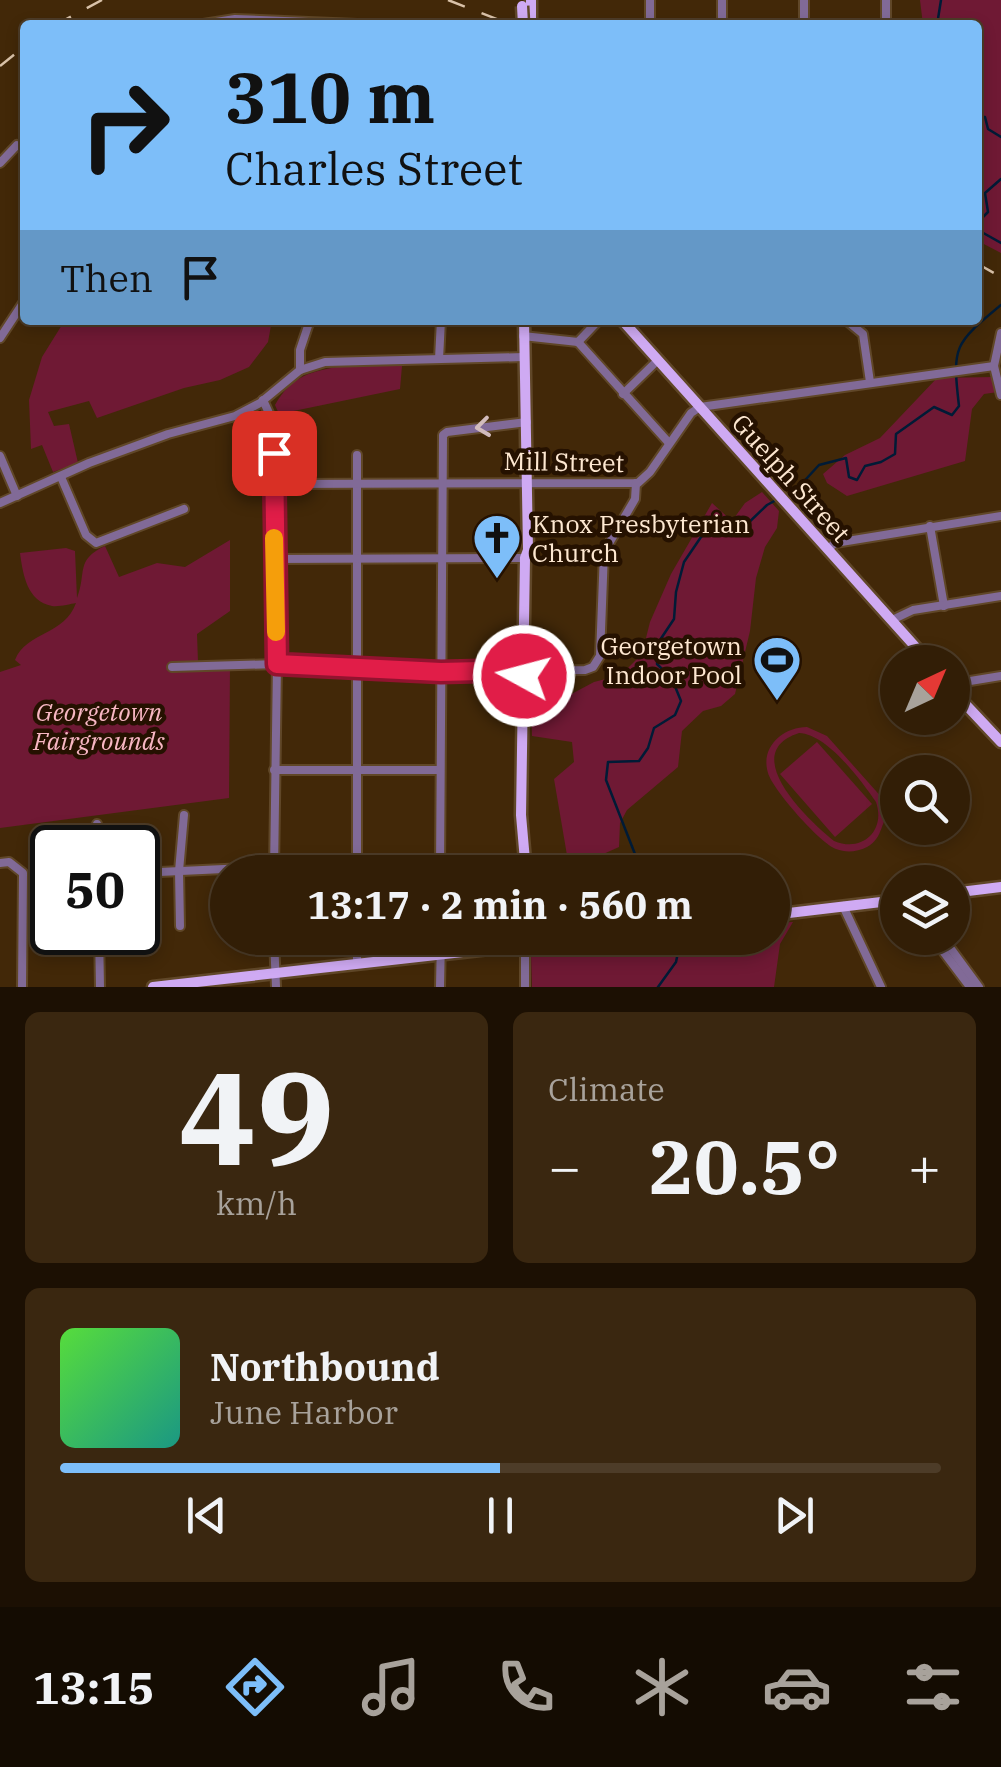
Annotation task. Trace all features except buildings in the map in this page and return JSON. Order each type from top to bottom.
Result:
[{"type":"main road","points":[[524,325],[528,550],[524,855]]},
{"type":"main road","name":"Guelph Street","points":[[626,325],[914,645]]},
{"type":"main road","points":[[970,708],[1001,742]]},
{"type":"main road","points":[[970,891],[1001,887]]},
{"type":"main road","points":[[790,913],[880,902]]},
{"type":"main road","points":[[153,987],[430,955]]},
{"type":"street","points":[[229,20],[260,20]]},
{"type":"street","points":[[0,163],[17,145],[20,146]]},
{"type":"street","points":[[0,338],[20,308]]},
{"type":"street","points":[[300,370],[300,350],[308,325]]},
{"type":"street","points":[[439,359],[441,325]]},
{"type":"street","points":[[578,342],[594,325]]},
{"type":"street","points":[[852,325],[863,334],[870,382]]},
{"type":"street","points":[[1001,334],[994,366],[1001,395]]},
{"type":"street","points":[[523,336],[578,342],[669,443]]},
{"type":"street","points":[[0,503],[168,434],[235,416],[263,400],[300,370],[325,362],[524,357]]},
{"type":"street","points":[[623,394],[658,360]]},
{"type":"street","points":[[700,407],[994,366]]},
{"type":"street","points":[[263,400],[273,422],[277,664],[274,855]]},
{"type":"street","points":[[716,425],[717,412],[727,402]]},
{"type":"street","name":"Mill Street","points":[[274,484],[636,483],[650,472],[691,413],[700,407]]},
{"type":"street","points":[[440,855],[444,433],[524,422]]},
{"type":"street","points":[[357,455],[357,855]]},
{"type":"street","points":[[0,456],[17,496]]},
{"type":"street","points":[[61,476],[86,535],[96,543],[184,509]]},
{"type":"street","points":[[172,667],[277,664],[441,672],[586,670],[600,656],[604,552],[635,499],[636,483]]},
{"type":"street","points":[[828,549],[835,544],[1001,516]]},
{"type":"street","points":[[930,526],[944,606]]},
{"type":"street","points":[[274,559],[525,558]]},
{"type":"street","points":[[892,620],[913,610],[1001,596]]},
{"type":"street","points":[[970,681],[1001,676]]},
{"type":"street","points":[[274,770],[439,770]]},
{"type":"street","points":[[180,926],[179,870],[184,815]]},
{"type":"street","points":[[0,863],[9,862],[23,873],[22,987]]},
{"type":"street","points":[[160,871],[210,870]]},
{"type":"street","points":[[843,906],[881,987]]},
{"type":"street","points":[[99,955],[100,987]]},
{"type":"street","points":[[274,955],[276,987]]},
{"type":"street","points":[[356,955],[356,962]]},
{"type":"street","points":[[440,987],[441,955]]},
{"type":"street","points":[[524,987],[525,955]]},
{"type":"street","points":[[948,955],[969,982],[979,987]]},
{"type":"street","points":[[952,955],[969,982]]},
{"type":"green space","points":[[920,0],[1001,0],[1001,253],[982,243],[982,20],[922,20]]},
{"type":"green space","points":[[62,325],[271,325],[268,342],[249,367],[220,380],[97,418],[89,401],[48,412],[54,426],[69,424],[78,463],[53,472],[42,445],[31,449],[29,400],[42,357]]},
{"type":"green space","points":[[343,366],[402,366],[400,389],[279,414],[275,405],[295,381]]},
{"type":"green space","points":[[994,377],[998,392],[984,394],[972,409],[965,461],[847,496],[827,483],[823,474],[845,455],[880,438],[937,378]]},
{"type":"green space","points":[[762,492],[779,511],[777,528],[765,547],[756,578],[750,631],[735,694],[721,706],[703,711],[682,731],[678,767],[627,810],[620,823],[619,847],[601,855],[567,855],[554,779],[574,762],[572,742],[532,736],[531,703],[549,706],[594,682],[621,675],[642,654],[650,622],[671,574],[712,503],[732,521],[745,503]]},
{"type":"green space","name":"Georgetown Fairgrounds","points":[[230,540],[230,611],[197,634],[198,662],[230,665],[229,798],[0,828],[0,672],[21,665],[15,660],[20,651],[63,621],[76,603],[52,606],[37,599],[25,578],[20,553],[66,548],[75,551],[77,598],[89,556],[105,546],[119,577],[157,563],[185,567]]},
{"type":"green space","points":[[807,727],[827,736],[880,796],[880,830],[867,847],[848,851],[829,845],[778,791],[768,773],[767,755],[776,740]],"holes":[[[799,733],[821,741],[842,759],[876,802],[878,822],[862,842],[834,841],[795,803],[776,770],[775,755],[782,743]]]},
{"type":"green space","points":[[817,742],[872,804],[835,837],[780,774]]},
{"type":"green space","points":[[531,955],[778,955],[774,987],[532,987]]},
{"type":"waterway","points":[[938,20],[941,0]]},
{"type":"waterway","points":[[982,117],[988,129],[1001,137]]},
{"type":"waterway","points":[[982,218],[988,212],[985,193],[1001,179]]},
{"type":"waterway","points":[[982,232],[1001,243]]},
{"type":"waterway","points":[[982,322],[1001,305]]},
{"type":"waterway","points":[[785,496],[819,465],[846,458],[849,477],[857,480],[865,466],[895,454],[896,434],[934,407],[952,415],[959,406],[957,358],[965,338],[978,325]]},
{"type":"waterway","points":[[635,855],[606,780],[608,762],[639,761],[654,728],[675,715],[681,701],[672,679],[657,664],[660,640],[674,619],[684,562],[701,537],[722,521],[743,528],[778,499]]},
{"type":"waterway","points":[[658,987],[677,955]]},
{"type":"railway","points":[[64,20],[102,0]]},
{"type":"railway","points":[[448,0],[499,20]]},
{"type":"railway","points":[[0,66],[20,50]]},
{"type":"railway","points":[[982,266],[1001,277]]},
{"type":"slow traffic","points":[[274,538],[276,632]]},
{"type":"place","name":"Knox Presbyterian Church","points":[[497,580]]},
{"type":"place","name":"Georgetown Indoor Pool","points":[[777,702]]},
{"type":"route","points":[[274,453],[277,664],[441,672],[524,670],[524,676]]}]
